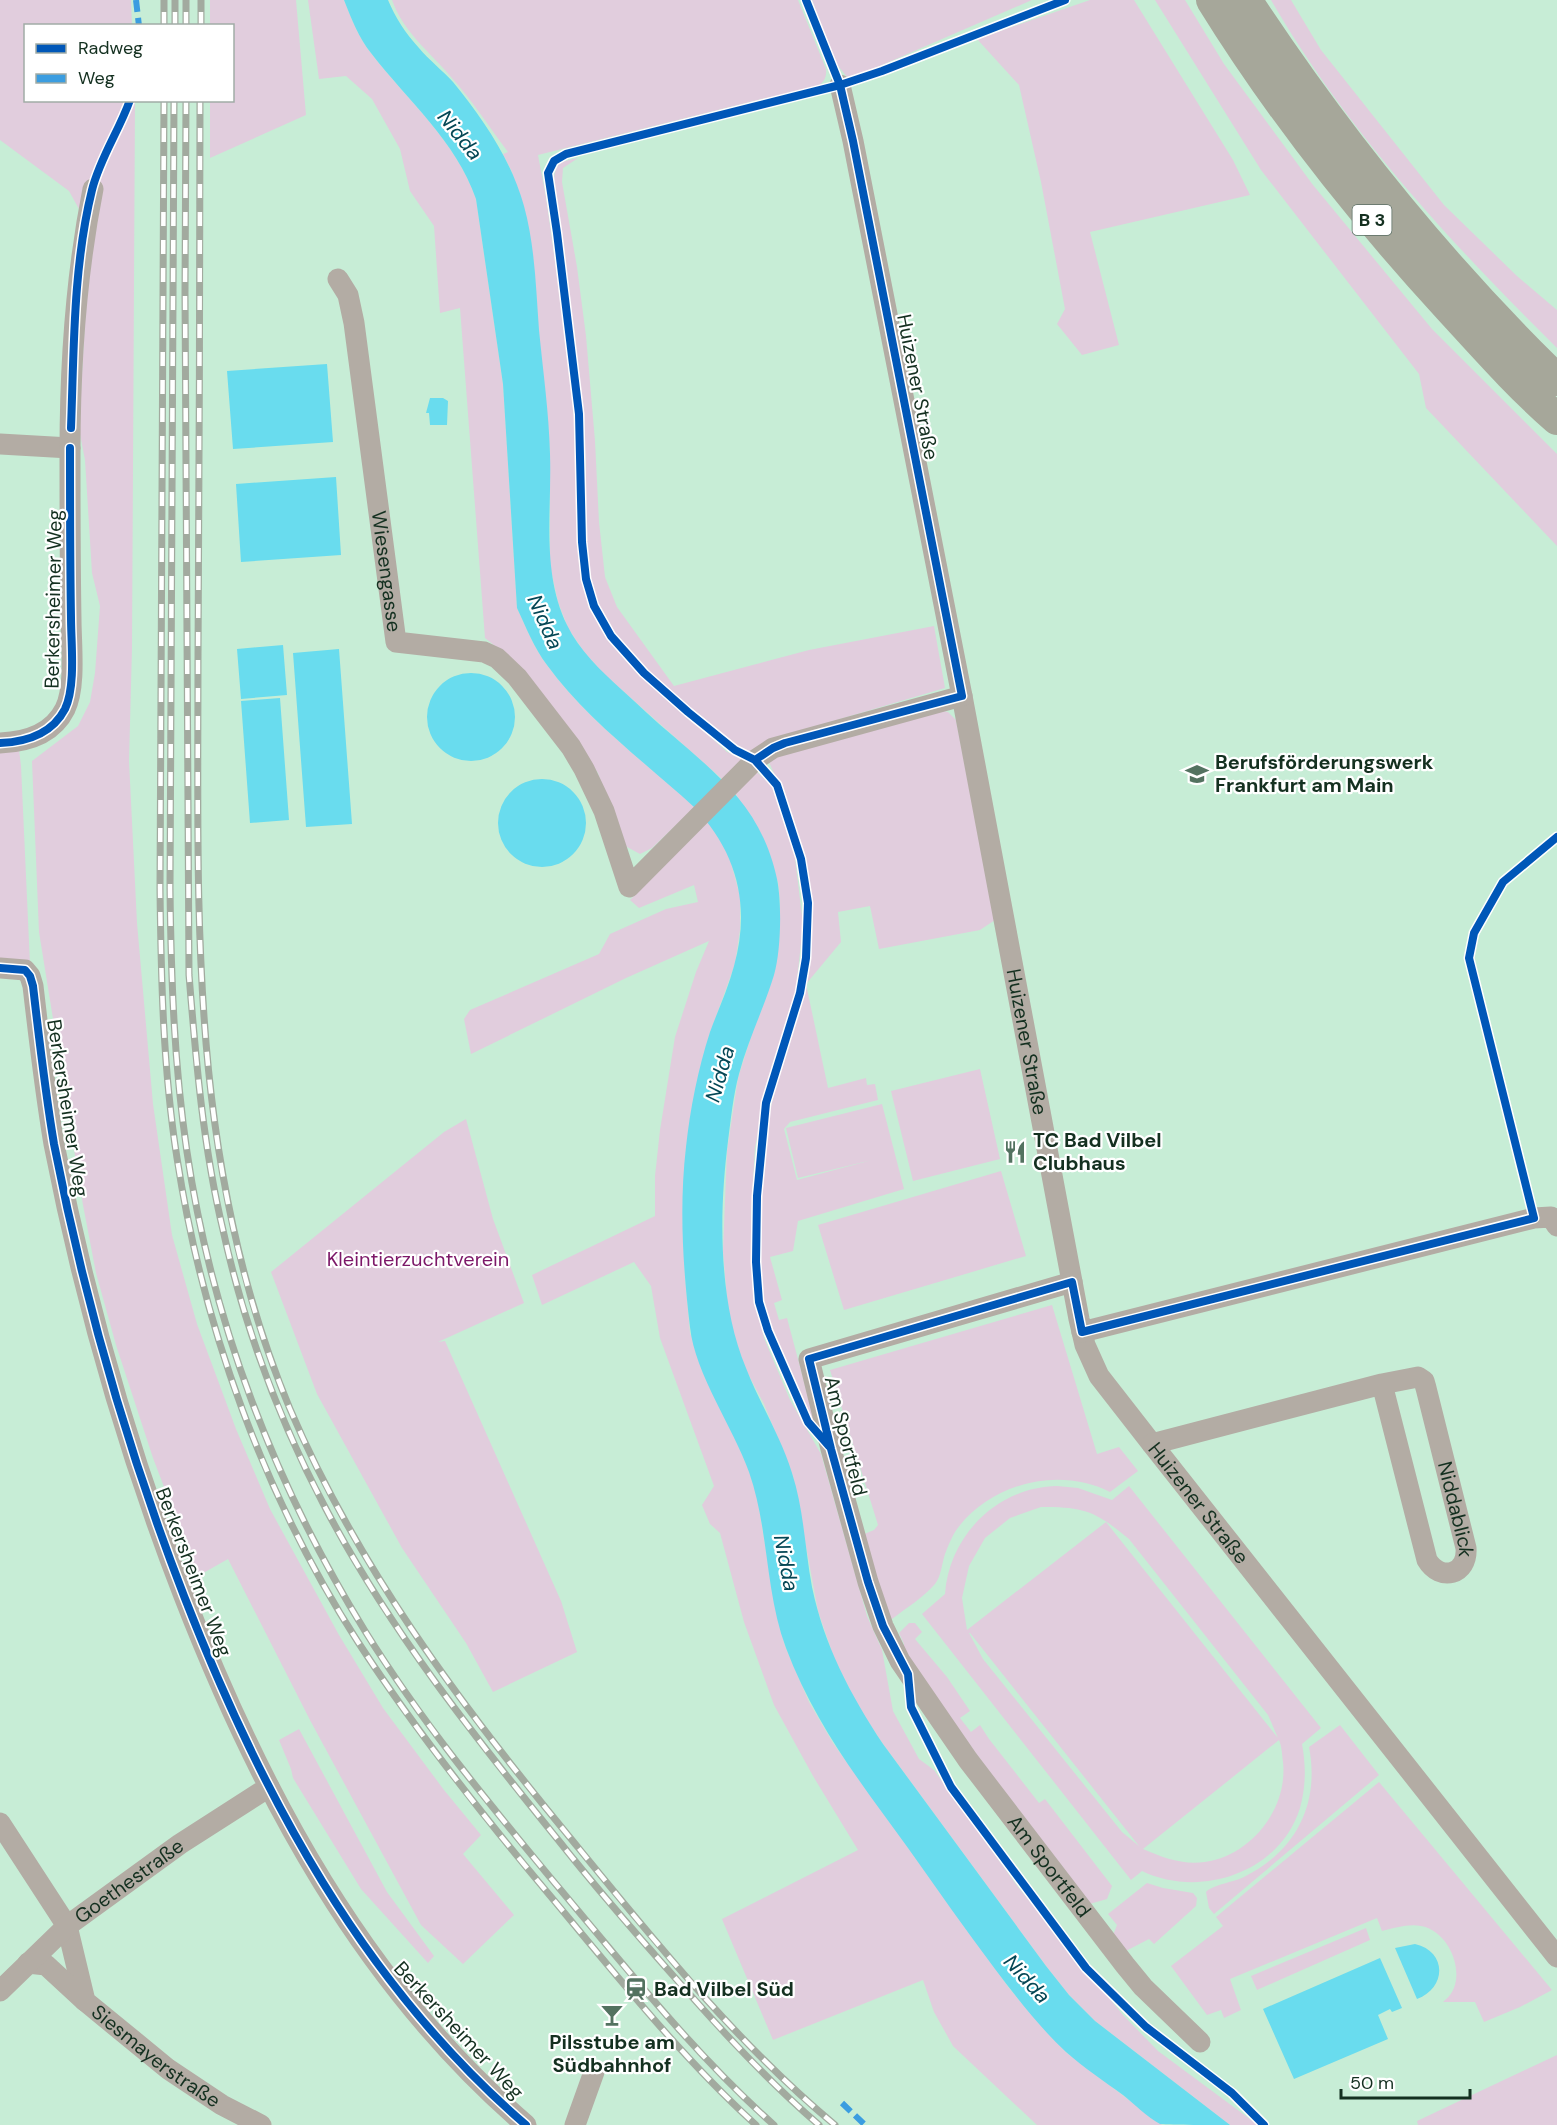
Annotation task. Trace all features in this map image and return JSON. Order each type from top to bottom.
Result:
[{"type":"highway","name":"B 3","points":[[1212,0],[1274,92],[1360,206],[1488,351],[1557,419]]},
{"type":"highway","name":"B 3","points":[[1246,0],[1299,78],[1374,178],[1509,333],[1557,380]]},
{"type":"street","name":"Huizener Straße","points":[[840,84],[962,696],[1072,1282],[1089,1356],[1099,1376],[1557,1958]]},
{"type":"street","name":"Berkersheimer Weg","points":[[0,743],[26,741],[42,734],[59,718],[68,699],[71,662],[70,448],[78,276],[93,189]]},
{"type":"street","name":"Wiesengasse","points":[[338,279],[348,295],[354,323],[396,642],[484,652],[497,658],[518,677],[571,747],[584,769],[604,811],[628,887],[755,760],[773,748],[962,696]]},
{"type":"street","points":[[0,444],[70,448]]},
{"type":"street","name":"Berkersheimer Weg","points":[[0,968],[25,970],[30,976],[54,1141],[75,1245],[118,1408],[153,1513],[225,1697],[268,1787],[319,1879],[383,1973],[411,2008],[463,2065],[526,2125]]},
{"type":"street","points":[[1082,1332],[1534,1218],[1551,1217],[1557,1226]]},
{"type":"street","name":"Am Sportfeld","points":[[1072,1282],[809,1359],[868,1582],[883,1626],[900,1661],[968,1760],[1125,1965],[1143,1987],[1200,2042]]},
{"type":"street","name":"Niddablick","points":[[1152,1444],[1382,1384],[1413,1376],[1418,1377],[1424,1381],[1466,1548],[1467,1555],[1462,1567],[1456,1571],[1438,1572],[1427,1560],[1382,1384]]},
{"type":"street","name":"Goethestraße","points":[[0,1991],[67,1926],[180,1844],[268,1787]]},
{"type":"street","name":"Siesmayerstraße","points":[[0,1823],[67,1926],[85,2001]]},
{"type":"street","name":"Siesmayerstraße","points":[[28,1963],[46,1965],[85,2001],[168,2069],[222,2104],[261,2125]]},
{"type":"street","points":[[575,2125],[594,2072]]},
{"type":"green space","points":[[0,0],[131,0],[132,24],[24,24],[24,102],[135,102],[132,648],[129,761],[137,923],[153,1104],[172,1235],[197,1324],[236,1429],[270,1509],[339,1635],[383,1708],[444,1790],[481,1835],[463,1854],[514,1915],[463,1964],[421,1925],[311,1722],[228,1559],[198,1576],[153,1458],[116,1345],[96,1273],[39,932],[32,761],[78,726],[90,702],[95,673],[100,606],[92,573],[85,460],[79,429],[90,229],[69,191],[0,140]]},
{"type":"green space","points":[[210,0],[296,0],[306,115],[210,158],[210,102],[234,102],[234,24],[210,24]]},
{"type":"green space","points":[[308,0],[344,0],[367,47],[444,140],[467,178],[476,199],[503,384],[517,608],[538,652],[562,685],[598,722],[695,807],[652,848],[640,854],[627,847],[615,828],[598,773],[565,726],[510,658],[485,638],[460,308],[440,313],[434,226],[410,191],[400,149],[372,99],[346,76],[319,79]]},
{"type":"green space","points":[[392,0],[798,0],[826,69],[824,80],[815,88],[538,155],[572,382],[583,587],[608,637],[628,661],[727,752],[743,758],[722,779],[605,675],[584,652],[568,628],[558,602],[550,566],[550,452],[529,233],[512,172],[503,154],[508,152],[459,86],[410,32]]},
{"type":"green space","points":[[812,0],[1032,0],[866,72],[847,77],[835,62]]},
{"type":"green space","points":[[1090,0],[1134,0],[1233,160],[1250,195],[1090,232],[1119,345],[1082,355],[1057,324],[1065,309],[1041,182],[1019,85],[977,39]]},
{"type":"green space","points":[[1155,0],[1185,0],[1224,64],[1313,185],[1432,329],[1557,454],[1557,546],[1426,408],[1419,374],[1261,170]]},
{"type":"green space","points":[[1271,0],[1291,0],[1321,50],[1444,205],[1517,276],[1557,310],[1557,348],[1478,268],[1402,183],[1332,94],[1300,48]]},
{"type":"green space","points":[[578,158],[563,168],[562,182],[586,336],[605,577],[617,607],[674,686],[809,650],[934,626],[945,688],[786,735],[747,753],[711,727],[658,683],[620,643],[601,612],[593,593],[586,553],[585,451],[554,179],[560,163]]},
{"type":"green space","points":[[939,710],[948,712],[956,720],[995,920],[980,930],[879,949],[870,906],[838,912],[841,942],[806,984],[828,1088],[866,1078],[867,1085],[875,1084],[878,1100],[790,1122],[784,1129],[797,1180],[872,1160],[798,1178],[786,1128],[882,1104],[904,1189],[798,1221],[793,1251],[770,1257],[782,1300],[774,1303],[779,1320],[787,1318],[815,1423],[808,1416],[773,1334],[761,1283],[759,1216],[764,1145],[772,1102],[804,981],[811,931],[811,906],[806,868],[789,811],[767,758]]},
{"type":"green space","points":[[19,749],[30,964],[0,961],[0,750]]},
{"type":"green space","points":[[755,770],[772,786],[794,850],[803,924],[796,990],[767,1088],[755,1148],[751,1215],[754,1292],[764,1338],[790,1400],[821,1454],[867,1616],[882,1650],[893,1711],[919,1759],[934,1770],[1018,1887],[1123,2015],[1158,2051],[1258,2125],[1230,2125],[1095,2021],[1069,1995],[883,1744],[859,1708],[834,1658],[818,1611],[793,1476],[764,1404],[747,1372],[728,1312],[723,1251],[727,1151],[738,1078],[775,971],[780,903],[778,882],[735,792]]},
{"type":"green space","points":[[707,820],[724,845],[730,859],[740,896],[740,930],[735,964],[709,1036],[698,1078],[686,1149],[683,1215],[690,1333],[748,1468],[757,1495],[775,1607],[785,1646],[809,1702],[833,1743],[1009,1988],[1067,2053],[1162,2125],[1037,2125],[953,2046],[934,2012],[923,1980],[773,2040],[722,1919],[858,1850],[813,1776],[774,1705],[744,1622],[720,1533],[710,1524],[702,1505],[714,1486],[660,1338],[651,1286],[634,1262],[542,1305],[532,1275],[655,1216],[655,1176],[660,1130],[675,1037],[696,972],[709,941],[626,978],[471,1054],[464,1019],[470,1010],[599,954],[610,934],[666,909],[698,902],[694,885],[639,908],[630,900]]},
{"type":"green space","points":[[980,1069],[1000,1159],[913,1181],[891,1091]]},
{"type":"green space","name":"Kleintierzuchtverein","points":[[466,1119],[493,1219],[524,1303],[438,1342],[445,1341],[561,1601],[577,1652],[493,1692],[466,1643],[402,1548],[317,1394],[271,1272],[444,1132]]},
{"type":"green space","points":[[1001,1171],[1026,1256],[844,1310],[818,1225]]},
{"type":"green space","points":[[1052,1305],[1097,1454],[1119,1447],[1138,1471],[1110,1492],[1090,1484],[1069,1480],[1048,1480],[1027,1483],[988,1500],[971,1513],[955,1532],[935,1584],[892,1619],[886,1615],[862,1535],[874,1530],[878,1525],[830,1370]]},
{"type":"green space","points":[[1057,1486],[1078,1488],[1112,1500],[1129,1486],[1321,1728],[1302,1744],[1305,1768],[1303,1792],[1300,1808],[1290,1831],[1275,1849],[1257,1864],[1212,1881],[1188,1882],[1165,1879],[1142,1871],[1131,1880],[922,1614],[945,1594],[956,1552],[980,1518],[1015,1495]],"holes":[[[1041,1507],[1069,1508],[1089,1512],[1107,1522],[1129,1539],[1268,1715],[1278,1738],[1106,1522],[967,1630],[962,1598],[969,1566],[985,1538],[1010,1518]],[[969,1633],[1139,1846],[1122,1832],[983,1659]],[[1279,1740],[1283,1762],[1280,1796],[1264,1827],[1252,1839],[1238,1850],[1222,1858],[1205,1862],[1173,1860],[1143,1849]]]},
{"type":"green space","points":[[909,1623],[915,1623],[922,1632],[915,1639],[947,1677],[970,1711],[960,1718],[971,1732],[980,1725],[1039,1803],[1045,1799],[1112,1886],[1107,1899],[1086,1905],[903,1653],[904,1644],[899,1633]]},
{"type":"green space","points":[[1340,1725],[1379,1775],[1214,1914],[1209,1908],[1206,1892],[1213,1887],[1244,1877],[1262,1866],[1278,1854],[1300,1824],[1311,1788],[1309,1747]]},
{"type":"green space","points":[[299,1729],[387,1892],[434,1956],[428,1963],[361,1889],[293,1778],[279,1740]]},
{"type":"green space","points":[[1379,1782],[1552,1990],[1484,2022],[1475,2002],[1443,2002],[1452,1992],[1456,1974],[1453,1956],[1436,1932],[1417,1925],[1382,1931],[1377,1918],[1230,1979],[1241,2010],[1224,2018],[1221,2010],[1207,2015],[1171,1966],[1223,1926],[1216,1917]]},
{"type":"green space","points":[[1147,1883],[1193,1893],[1197,1898],[1196,1906],[1154,1944],[1149,1939],[1122,1953],[1112,1938],[1117,1925],[1108,1914]]},
{"type":"green space","points":[[1366,1928],[1370,1940],[1257,1990],[1251,1976]]},
{"type":"green space","points":[[1557,2055],[1557,2125],[1418,2125],[1417,2121]]},
{"type":"water","name":"Nidda","points":[[344,0],[388,0],[397,19],[410,37],[453,82],[475,110],[495,140],[512,172],[528,221],[533,252],[550,454],[551,562],[559,605],[567,625],[584,652],[599,668],[724,782],[751,815],[770,855],[780,901],[778,953],[774,975],[747,1049],[735,1091],[725,1168],[723,1256],[730,1314],[737,1342],[792,1473],[802,1516],[812,1587],[831,1649],[849,1688],[883,1744],[1069,1995],[1095,2021],[1230,2125],[1160,2124],[1080,2064],[1056,2043],[995,1969],[856,1776],[811,1703],[786,1648],[774,1605],[760,1516],[749,1472],[699,1363],[693,1345],[685,1282],[682,1215],[688,1133],[702,1060],[732,975],[739,944],[741,922],[736,880],[721,842],[709,824],[694,807],[598,722],[562,685],[538,652],[517,608],[503,384],[476,199],[467,178],[444,140],[367,47]]},
{"type":"water","points":[[327,364],[333,442],[233,449],[227,371]]},
{"type":"water","points":[[430,398],[443,398],[448,401],[447,425],[430,425],[429,413],[426,413]]},
{"type":"water","points":[[336,477],[341,555],[241,562],[236,484]]},
{"type":"water","points":[[283,645],[287,695],[241,699],[237,649]]},
{"type":"water","points":[[339,649],[352,824],[306,827],[293,653]]},
{"type":"water","points":[[471,673],[488,676],[502,686],[512,700],[515,717],[512,734],[502,748],[488,758],[471,761],[454,758],[440,748],[430,734],[427,717],[430,700],[440,686],[454,676]]},
{"type":"water","points":[[280,698],[289,820],[250,823],[241,701]]},
{"type":"water","points":[[542,779],[559,782],[573,792],[583,806],[586,823],[583,840],[573,854],[559,864],[542,867],[525,864],[511,854],[501,840],[498,823],[501,806],[511,792],[525,782]]},
{"type":"water","points":[[1415,1944],[1426,1948],[1433,1954],[1438,1962],[1439,1970],[1434,1987],[1417,1999],[1395,1948]]},
{"type":"water","points":[[1380,1958],[1402,2008],[1392,2012],[1390,2009],[1378,2015],[1388,2039],[1294,2079],[1263,2009]]},
{"type":"railway","points":[[164,0],[164,24]]},
{"type":"railway","points":[[175,0],[175,24]]},
{"type":"railway","points":[[186,0],[186,24]]},
{"type":"railway","points":[[201,0],[201,24]]},
{"type":"railway","points":[[164,102],[160,888],[164,1023],[172,1125],[188,1222],[221,1348],[242,1410],[294,1530],[325,1587],[380,1675],[425,1739],[473,1801],[597,1952],[674,2042],[756,2125]]},
{"type":"railway","points":[[174,102],[170,888],[172,987],[176,1053],[187,1152],[198,1215],[231,1340],[276,1460],[303,1518],[365,1631],[408,1696],[479,1790],[633,1976],[715,2068],[774,2125]]},
{"type":"railway","points":[[186,102],[189,975],[210,1167],[241,1302],[265,1373],[309,1476],[377,1597],[434,1681],[617,1912],[728,2037],[819,2125]]},
{"type":"railway","points":[[200,102],[198,852],[200,946],[206,1040],[216,1133],[233,1225],[257,1317],[290,1409],[316,1466],[377,1576],[447,1680],[524,1780],[692,1984],[761,2057],[835,2125]]},
{"type":"marked path","points":[[136,0],[139,24]]},
{"type":"marked path","points":[[842,2103],[865,2125]]},
{"type":"cycle path","points":[[755,760],[785,743],[962,696],[853,141],[840,85],[806,0]]},
{"type":"cycle path","points":[[829,1446],[808,1422],[768,1331],[759,1302],[756,1262],[757,1196],[766,1103],[800,993],[806,958],[808,903],[801,859],[777,785],[755,760],[735,750],[644,673],[611,636],[594,606],[586,579],[582,542],[579,414],[548,173],[554,161],[566,154],[840,85],[1065,0]]},
{"type":"cycle path","points":[[71,428],[78,278],[86,219],[95,178],[129,102]]},
{"type":"cycle path","points":[[0,743],[29,738],[53,725],[65,709],[71,689],[70,448]]},
{"type":"cycle path","points":[[1264,2125],[1232,2093],[1146,2027],[1086,1968],[951,1787],[911,1707],[908,1674],[883,1626],[868,1582],[809,1359],[1072,1282],[1082,1332],[1534,1218],[1469,958],[1474,933],[1503,882],[1557,837]]},
{"type":"cycle path","points":[[0,968],[25,970],[30,976],[54,1144],[93,1316],[126,1429],[163,1541],[214,1670],[283,1813],[323,1882],[366,1948],[415,2011],[468,2070],[526,2125]]},
{"type":"place","name":"Berufsförderungswerk Frankfurt am Main","points":[[1197,774]]},
{"type":"place","name":"TC Bad Vilbel Clubhaus","points":[[1015,1152]]},
{"type":"place","name":"Bad Vilbel Süd","points":[[636,1989]]},
{"type":"place","name":"Pilsstube am Südbahnhof","points":[[612,2015]]}]
